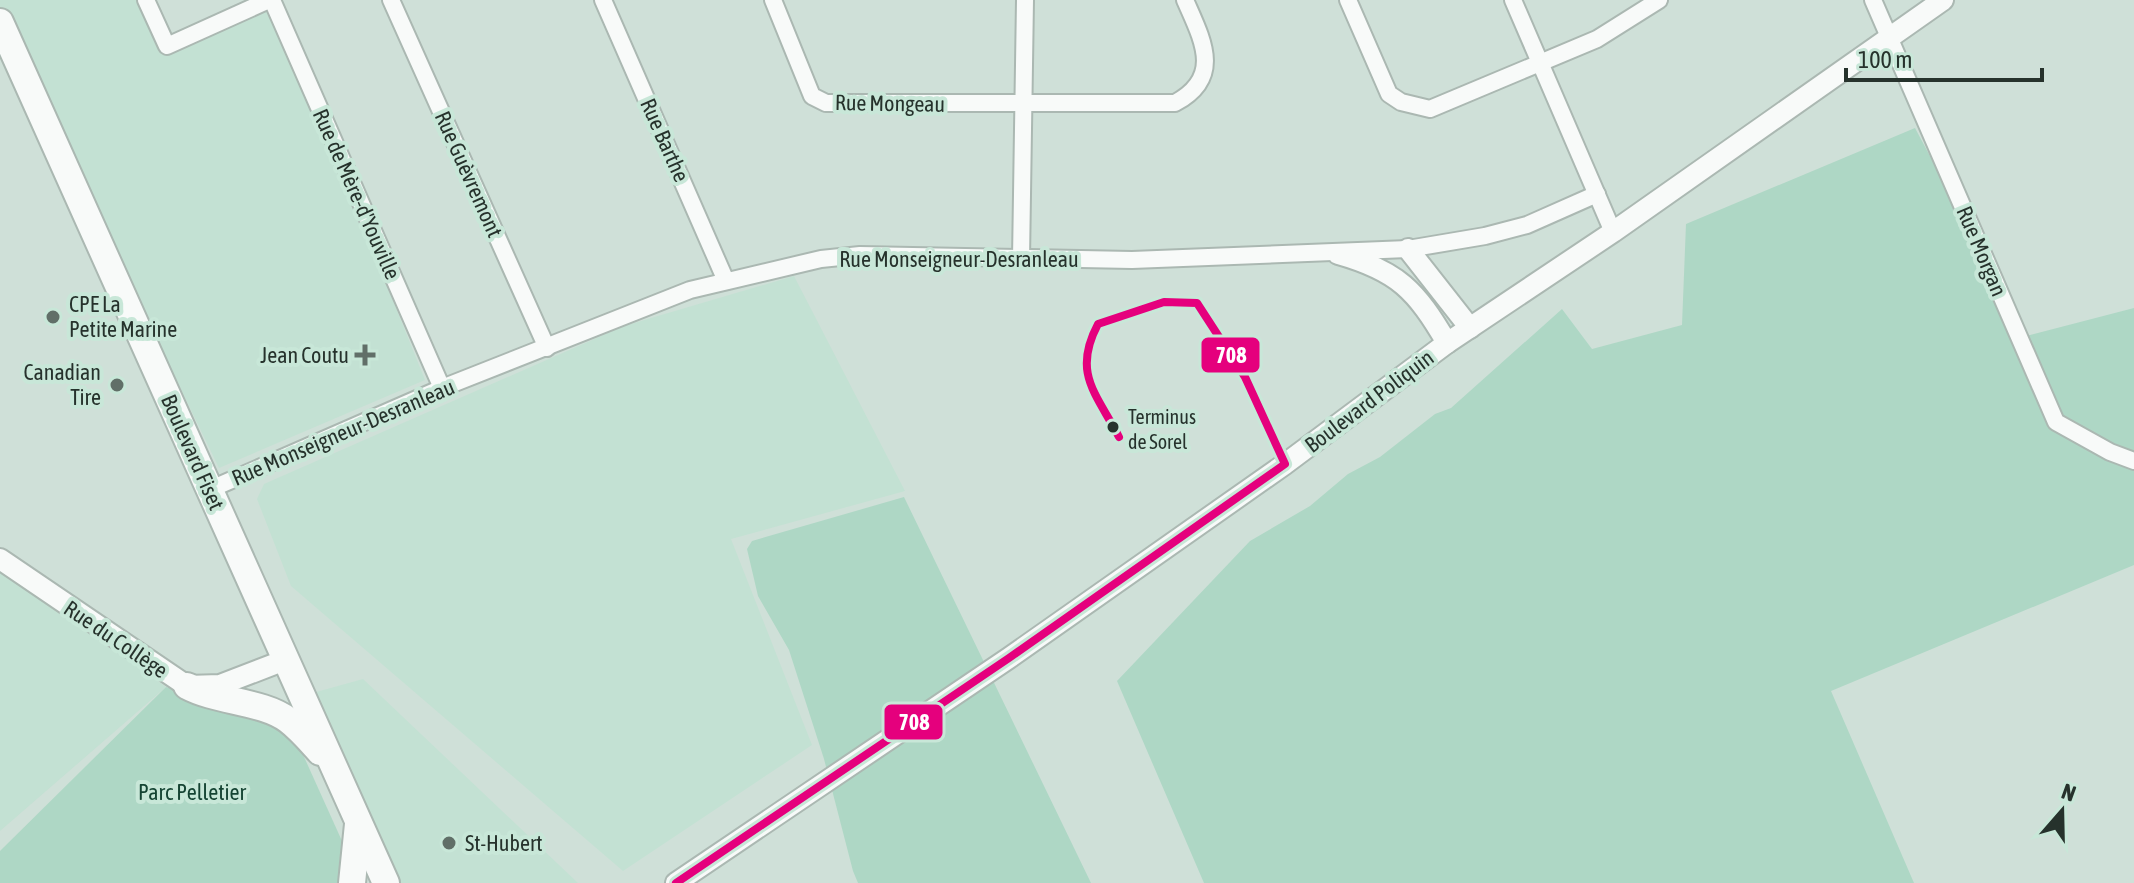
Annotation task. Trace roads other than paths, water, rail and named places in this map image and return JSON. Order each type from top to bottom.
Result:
[{"type":"main road","name":"Boulevard Fiset","points":[[1,25],[386,883]]},
{"type":"main road","points":[[187,686],[208,697],[269,710],[288,720],[333,765]]},
{"type":"main road","points":[[352,883],[358,820]]},
{"type":"street","points":[[146,0],[167,46],[270,0]]},
{"type":"street","name":"Rue de Mère-d'Youville","points":[[270,0],[442,388]]},
{"type":"street","name":"Rue Guèvremont","points":[[391,0],[547,348]]},
{"type":"street","name":"Rue Barthe","points":[[603,0],[726,281]]},
{"type":"street","name":"Rue Mongeau","points":[[773,0],[812,96],[826,103],[1025,104],[1175,103],[1190,95],[1202,77],[1207,54],[1185,0]]},
{"type":"street","points":[[1021,259],[1025,0]]},
{"type":"street","points":[[1348,0],[1389,94],[1401,102],[1430,109],[1609,33],[1659,0]]},
{"type":"street","points":[[1513,0],[1613,232]]},
{"type":"street","name":"Rue Morgan","points":[[1873,0],[2056,422],[2110,452],[2134,461]]},
{"type":"street","name":"Boulevard Poliquin","points":[[676,883],[1021,650],[1285,464],[1447,343],[1613,232],[1888,35],[1943,0]]},
{"type":"street","name":"Rue Monseigneur-Desranleau","points":[[211,489],[442,388],[690,290],[821,259],[860,255],[1021,259],[1338,254],[1408,249],[1485,236],[1527,225],[1597,194]]},
{"type":"street","points":[[1408,249],[1415,292]]},
{"type":"street","points":[[1408,249],[1470,328]]},
{"type":"street","points":[[1338,254],[1382,268],[1415,292],[1447,343]]},
{"type":"street","name":"Rue du Collège","points":[[0,559],[187,686],[220,685],[285,660]]},
{"type":"place","name":"CPE La Petite Marine","points":[[53,317]]},
{"type":"place","name":"Jean Coutu","points":[[365,355]]},
{"type":"place","name":"Canadian Tire","points":[[117,385]]},
{"type":"place","name":"Terminus de Sorel","points":[[1113,427]]},
{"type":"place","name":"St-Hubert","points":[[449,843]]},
{"type":"park label","name":"Parc Pelletier","points":[[192,792]]}]
